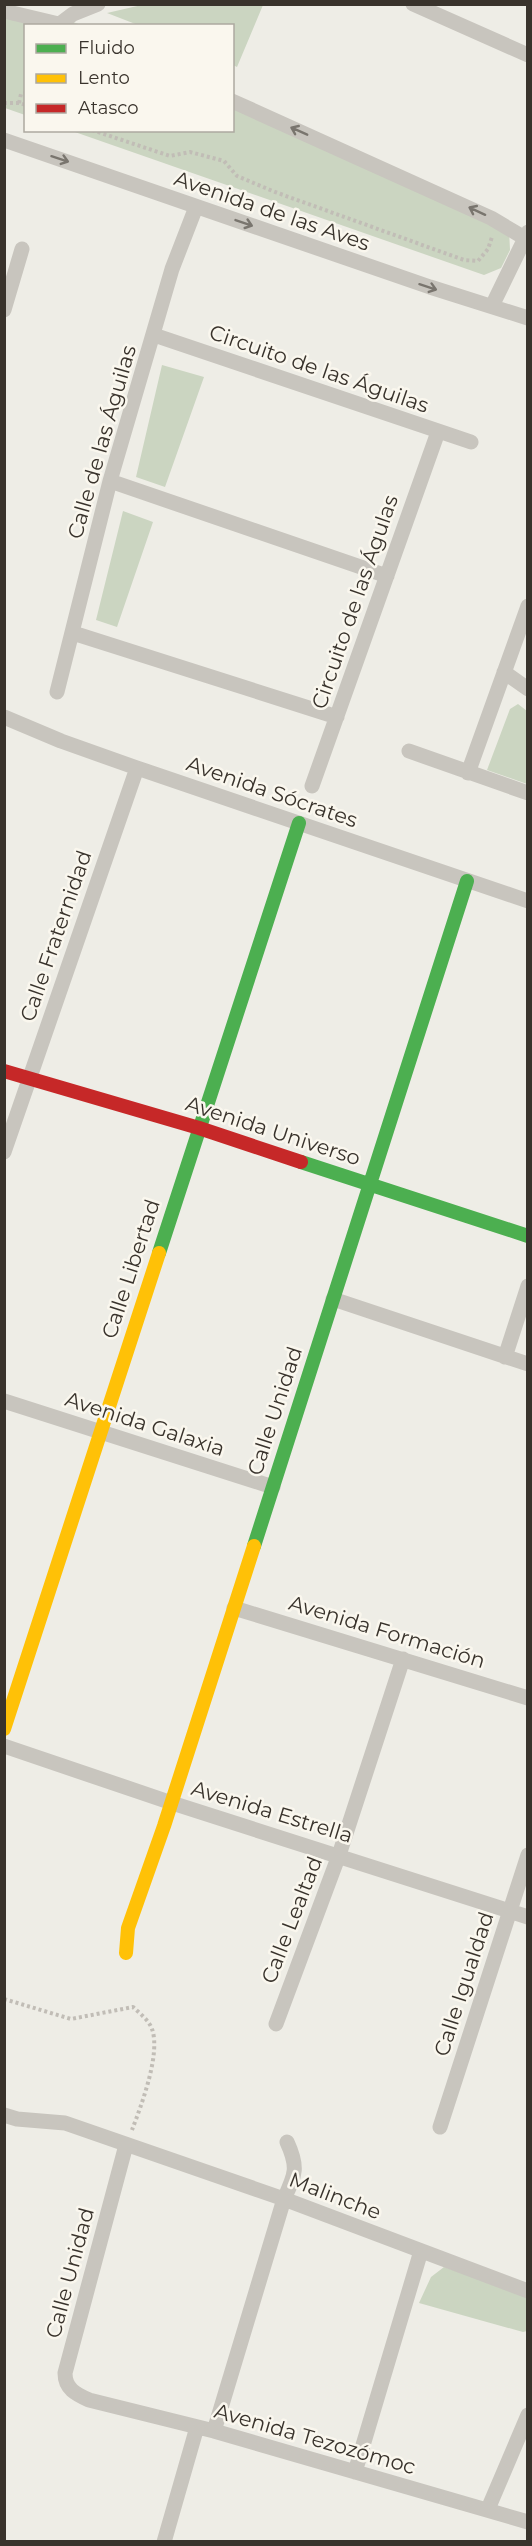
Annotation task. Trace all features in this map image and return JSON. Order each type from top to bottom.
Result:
[{"type":"street","points":[[4,11],[64,24],[73,14],[98,4]]},
{"type":"street","points":[[413,4],[528,55]]},
{"type":"street","points":[[234,102],[526,236],[492,306]]},
{"type":"street","name":"Avenida de las Aves","points":[[4,140],[430,287],[528,318]]},
{"type":"street","name":"Calle de las Águilas","points":[[57,692],[110,481],[172,269],[196,207]]},
{"type":"street","points":[[4,309],[9,277],[22,249]]},
{"type":"street","name":"Circuito de las Águilas","points":[[154,335],[471,442]]},
{"type":"street","name":"Circuito de las Águlas","points":[[312,786],[438,432]]},
{"type":"street","points":[[110,481],[387,576]]},
{"type":"street","points":[[468,772],[528,606]]},
{"type":"street","points":[[73,633],[337,717]]},
{"type":"street","points":[[504,672],[528,689]]},
{"type":"street","name":"Avenida Sócrates","points":[[4,717],[61,741],[136,768],[528,901]]},
{"type":"street","points":[[410,751],[528,793]]},
{"type":"street","name":"Calle Fraternidad","points":[[4,1152],[136,768]]},
{"type":"street","name":"Calle Libertad","points":[[4,1729],[298,823]]},
{"type":"street","name":"Calle Unidad","points":[[126,1953],[128,1928],[171,1803],[467,881]]},
{"type":"street","name":"Avenida Universo","points":[[4,1071],[200,1128],[528,1236]]},
{"type":"street","points":[[505,1356],[528,1286]]},
{"type":"street","points":[[333,1299],[528,1364]]},
{"type":"street","name":"Avenida Galaxia","points":[[4,1401],[273,1487]]},
{"type":"street","name":"Avenida Formación","points":[[234,1608],[528,1698]]},
{"type":"street","name":"Calle Lealtad","points":[[276,2025],[339,1855],[403,1659]]},
{"type":"street","name":"Avenida Estrella","points":[[4,1746],[171,1803],[528,1917]]},
{"type":"street","name":"Calle Igualdad","points":[[440,2127],[528,1855]]},
{"type":"street","name":"Malinche","points":[[4,2115],[17,2120],[65,2123],[284,2199],[528,2291]]},
{"type":"street","points":[[214,2431],[284,2199],[295,2175],[294,2158],[287,2142]]},
{"type":"street","name":"Calle Unidad","points":[[89,2400],[70,2390],[65,2380],[65,2373],[126,2145]]},
{"type":"street","points":[[355,2472],[421,2251]]},
{"type":"street","name":"Avenida Tezozómoc","points":[[89,2400],[214,2431],[528,2522]]},
{"type":"street","points":[[488,2509],[528,2415]]},
{"type":"street","points":[[164,2541],[197,2427]]},
{"type":"path","points":[[19,103],[21,94],[24,93]]},
{"type":"path","points":[[4,103],[24,104]]},
{"type":"path","points":[[98,132],[170,156],[190,152],[224,161],[237,176],[274,192],[464,260],[478,261],[488,249],[492,237],[490,229]]},
{"type":"path","points":[[4,1999],[71,2019],[133,2007],[146,2020],[152,2029],[152,2061],[146,2095],[126,2145]]},
{"type":"green space","points":[[146,4],[263,4],[237,67],[234,66],[234,24],[135,24],[107,13]]},
{"type":"green space","points":[[4,9],[78,24],[24,24],[24,115],[5,108]]},
{"type":"green space","points":[[234,97],[509,230],[510,250],[501,268],[484,275],[75,132],[234,132]]},
{"type":"green space","points":[[162,365],[204,377],[165,487],[136,477]]},
{"type":"green space","points":[[123,511],[153,522],[117,627],[96,620]]},
{"type":"green space","points":[[518,704],[527,711],[527,784],[487,770],[510,709]]},
{"type":"green space","points":[[444,2267],[527,2295],[527,2331],[523,2332],[419,2303],[431,2277]]},
{"type":"traffic: fast","points":[[159,1253],[299,823]]},
{"type":"traffic: fast","points":[[254,1546],[467,881]]},
{"type":"traffic: fast","points":[[301,1162],[528,1236]]},
{"type":"traffic: slow","points":[[4,1729],[159,1253]]},
{"type":"traffic: slow","points":[[126,1953],[128,1928],[164,1826],[254,1546]]},
{"type":"traffic: jam","points":[[4,1071],[199,1128],[301,1162]]}]
